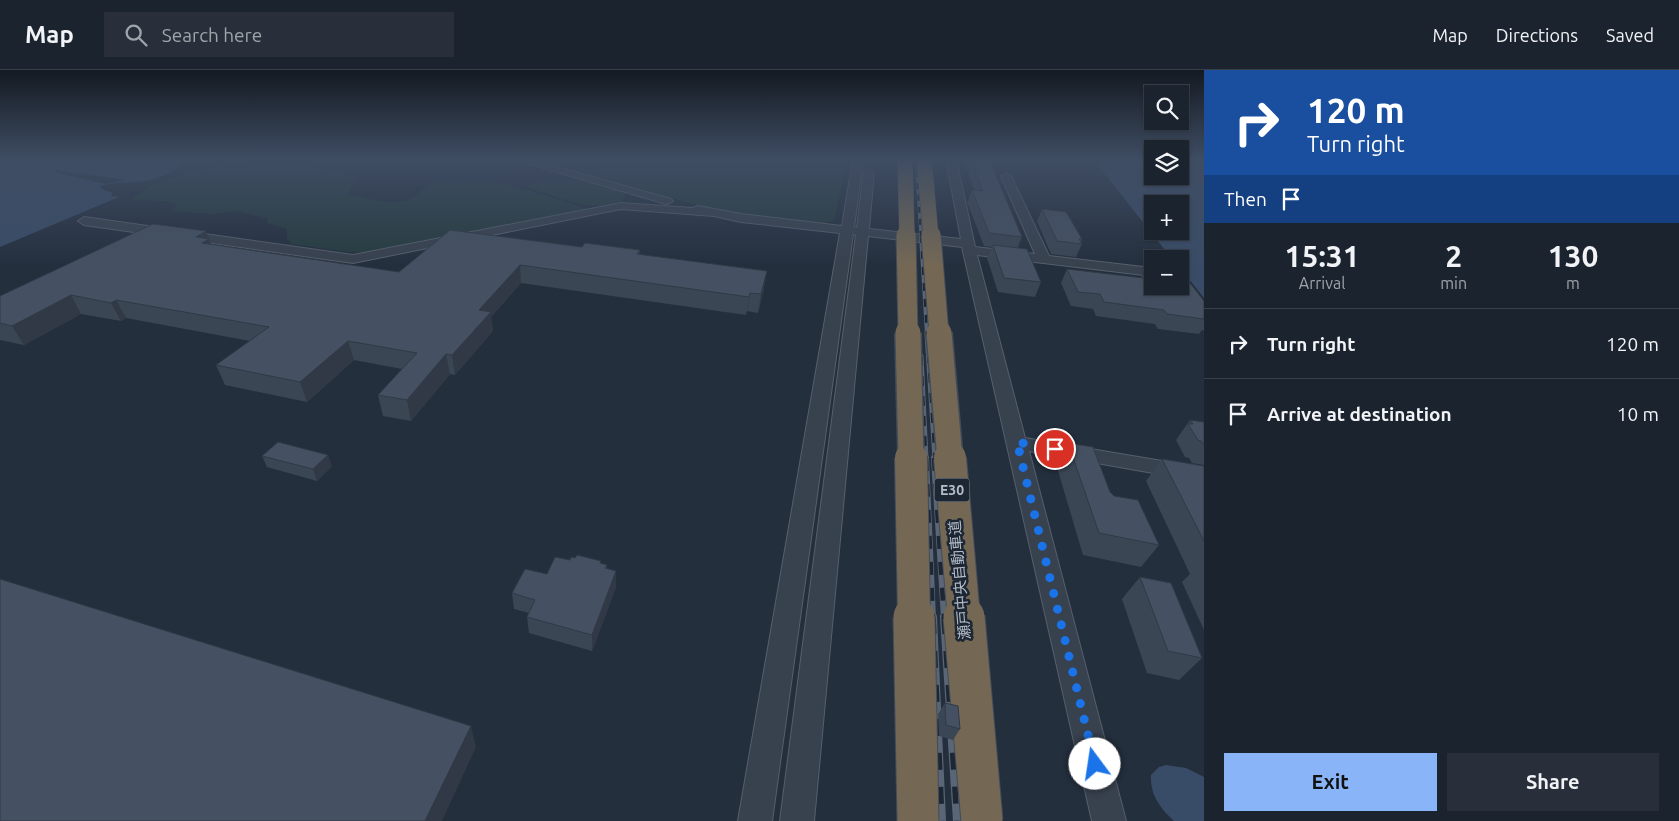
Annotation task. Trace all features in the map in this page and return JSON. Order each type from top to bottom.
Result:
[{"type":"highway","name":"E30","points":[[907,194],[918,821]]},
{"type":"highway","name":"瀬戸中央自動車道","points":[[927,194],[982,821]]},
{"type":"street","points":[[643,194],[711,213]]},
{"type":"street","points":[[797,821],[855,231],[857,194]]},
{"type":"street","points":[[755,821],[863,194]]},
{"type":"street","points":[[958,194],[968,247],[1109,821]]},
{"type":"street","points":[[1014,194],[1044,259]]},
{"type":"street","points":[[84,221],[353,259],[621,206],[711,213],[1144,271]]},
{"type":"street","points":[[1017,442],[1204,475]]},
{"type":"green space","points":[[139,194],[348,194],[392,202],[408,200],[417,194],[541,194],[588,209],[364,252],[346,252],[292,244],[287,238],[287,229],[268,223],[267,218],[235,211],[215,214],[171,211],[177,204],[164,201],[132,200]]},
{"type":"green space","points":[[548,194],[625,194],[623,201],[598,206],[562,199]]},
{"type":"green space","points":[[659,194],[840,194],[835,218],[833,221],[821,223],[743,214],[703,207]]},
{"type":"water","points":[[0,194],[112,194],[111,196],[119,197],[0,247]]},
{"type":"water","points":[[1121,194],[1204,194],[1204,298],[1189,279],[1189,250],[1165,250],[1157,240],[1189,240],[1189,195],[1144,195],[1144,224]]},
{"type":"water","points":[[1166,765],[1186,768],[1204,777],[1204,821],[1174,821],[1160,806],[1152,789],[1151,775],[1159,767]]},
{"type":"building","points":[[974,194],[1004,194],[1022,237],[989,233]]},
{"type":"building","points":[[1042,209],[1066,212],[1082,239],[1079,239],[1082,244],[1057,241]]},
{"type":"building","points":[[153,224],[206,231],[196,237],[209,239],[202,243],[399,272],[450,230],[582,247],[585,243],[640,250],[637,254],[767,271],[761,294],[750,293],[749,297],[520,265],[479,310],[491,312],[452,355],[446,354],[407,400],[378,395],[417,353],[348,341],[300,382],[216,365],[269,327],[116,300],[111,303],[71,295],[12,326],[0,323],[0,296]]},
{"type":"building","points":[[993,245],[1027,249],[1041,282],[1004,278]]},
{"type":"building","points":[[1067,269],[1144,278],[1144,295],[1189,295],[1189,282],[1204,301],[1204,319],[1167,314],[1164,310],[1104,302],[1100,294],[1078,292]]},
{"type":"building","points":[[1190,420],[1204,422],[1204,445],[1198,440],[1188,424],[1193,424]]},
{"type":"building","points":[[278,442],[328,455],[313,469],[262,456]]},
{"type":"building","points":[[1068,443],[1093,447],[1110,492],[1114,496],[1138,500],[1159,545],[1099,533]]},
{"type":"building","points":[[1162,459],[1204,466],[1204,541]]},
{"type":"building","points":[[577,555],[601,561],[600,563],[607,565],[605,568],[616,571],[592,635],[527,617],[535,600],[512,593],[525,569],[547,574],[555,557],[570,560],[571,557],[575,558]]},
{"type":"building","points":[[1140,577],[1171,583],[1202,658],[1168,651]]},
{"type":"building","points":[[0,579],[471,726],[425,821],[0,821]]},
{"type":"building","points":[[945,703],[958,706],[960,729],[946,725]]},
{"type":"railway","points":[[918,194],[921,237]]},
{"type":"railway","points":[[921,235],[927,334]]},
{"type":"railway","points":[[927,333],[935,459]]},
{"type":"railway","points":[[921,356],[926,459]]},
{"type":"railway","points":[[926,458],[933,618]]},
{"type":"railway","points":[[934,458],[944,618]]},
{"type":"railway","points":[[933,617],[942,821]]},
{"type":"railway","points":[[944,617],[957,821]]},
{"type":"route","points":[[1055,449],[1017,442],[1095,764]]}]
